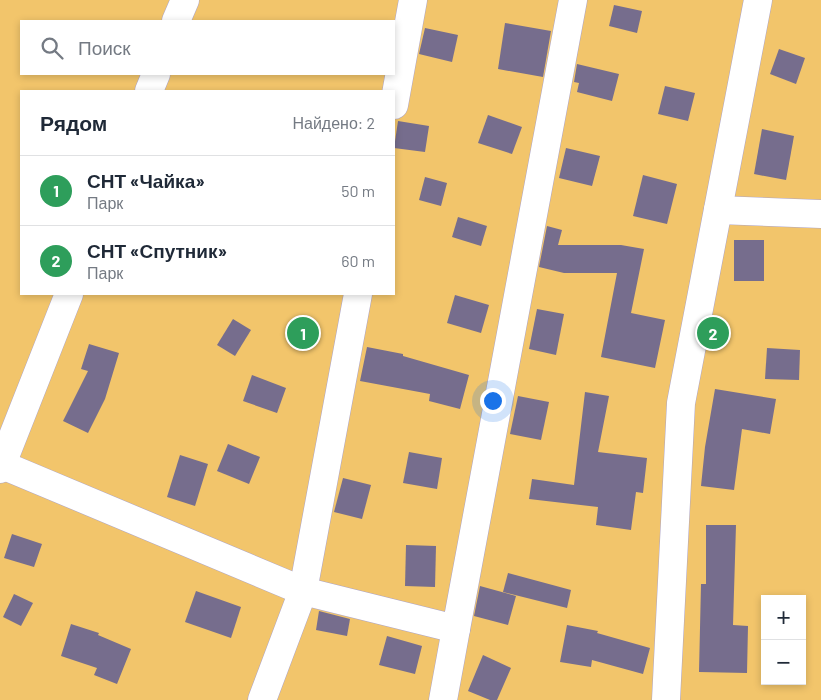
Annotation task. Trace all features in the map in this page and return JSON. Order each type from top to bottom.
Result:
[{"type":"street","points":[[176,20],[185,0]]},
{"type":"street","points":[[395,99],[413,0]]},
{"type":"street","points":[[443,700],[573,0]]},
{"type":"street","points":[[666,700],[681,403],[758,0]]},
{"type":"street","points":[[149,90],[156,75]]},
{"type":"street","points":[[718,210],[821,214]]},
{"type":"street","points":[[69,295],[1,466],[303,591],[456,629]]},
{"type":"street","points":[[262,700],[303,591],[358,295]]},
{"type":"shaded area","points":[[0,0],[821,0],[821,700],[0,700]]},
{"type":"building","points":[[614,5],[642,11],[637,33],[609,26]]},
{"type":"building","points":[[505,23],[551,31],[543,77],[498,69]]},
{"type":"building","points":[[425,28],[458,35],[452,62],[419,54]]},
{"type":"building","points":[[779,49],[805,58],[796,84],[770,74]]},
{"type":"building","points":[[577,64],[619,74],[612,101],[577,92],[579,83],[574,82]]},
{"type":"building","points":[[665,86],[695,93],[688,121],[658,114]]},
{"type":"building","points":[[488,115],[522,127],[512,154],[478,143]]},
{"type":"building","points":[[398,121],[429,126],[425,152],[395,148]]},
{"type":"building","points":[[762,129],[794,136],[786,180],[754,174]]},
{"type":"building","points":[[566,148],[600,156],[592,186],[559,178]]},
{"type":"building","points":[[643,175],[677,184],[667,224],[633,216]]},
{"type":"building","points":[[425,177],[447,183],[441,206],[419,200]]},
{"type":"building","points":[[458,217],[487,226],[481,246],[452,237]]},
{"type":"building","points":[[547,226],[562,230],[558,245],[621,245],[644,249],[631,313],[665,320],[655,368],[601,357],[617,273],[564,273],[539,267]]},
{"type":"building","points":[[734,240],[764,240],[764,281],[734,281]]},
{"type":"building","points":[[455,295],[489,305],[481,333],[447,323]]},
{"type":"building","points":[[537,309],[564,314],[556,355],[529,349]]},
{"type":"building","points":[[233,319],[251,330],[235,356],[217,345]]},
{"type":"building","points":[[89,344],[119,353],[105,399],[88,433],[63,421],[88,371],[81,369]]},
{"type":"building","points":[[367,347],[403,354],[403,356],[469,375],[460,409],[429,401],[430,394],[360,381]]},
{"type":"building","points":[[767,348],[800,350],[799,380],[765,379]]},
{"type":"building","points":[[252,375],[286,388],[277,413],[243,401]]},
{"type":"building","points":[[715,389],[776,399],[770,434],[742,429],[734,490],[701,486],[705,447]]},
{"type":"building","points":[[585,392],[609,396],[598,452],[647,458],[643,493],[636,492],[631,530],[596,525],[598,507],[529,499],[532,479],[574,485]]},
{"type":"building","points":[[518,396],[549,402],[541,440],[510,434]]},
{"type":"building","points":[[228,444],[260,457],[249,484],[217,471]]},
{"type":"building","points":[[409,452],[442,458],[437,489],[403,483]]},
{"type":"building","points":[[180,455],[208,464],[195,506],[167,497]]},
{"type":"building","points":[[343,478],[371,485],[362,519],[334,512]]},
{"type":"building","points":[[706,525],[736,525],[733,625],[748,626],[747,673],[699,672],[701,584],[706,584]]},
{"type":"building","points":[[12,534],[42,544],[34,567],[4,558]]},
{"type":"building","points":[[406,545],[436,546],[435,587],[405,586]]},
{"type":"building","points":[[508,573],[571,590],[567,608],[503,592]]},
{"type":"building","points":[[480,586],[516,596],[508,625],[474,616]]},
{"type":"building","points":[[196,591],[241,607],[231,638],[185,622]]},
{"type":"building","points":[[14,594],[33,603],[21,626],[3,617]]},
{"type":"building","points":[[319,611],[350,619],[347,636],[316,630]]},
{"type":"building","points":[[71,624],[99,633],[98,635],[131,649],[117,684],[94,675],[97,668],[61,656]]},
{"type":"building","points":[[567,625],[598,631],[597,633],[650,648],[643,674],[592,660],[591,667],[560,662]]},
{"type":"building","points":[[387,636],[422,646],[415,674],[379,665]]},
{"type":"building","points":[[483,655],[511,668],[497,700],[490,700],[468,691]]},
{"type":"place","name":"СНТ «Чайка»","points":[[303,333]]},
{"type":"place","name":"СНТ «Спутник»","points":[[713,333]]}]
